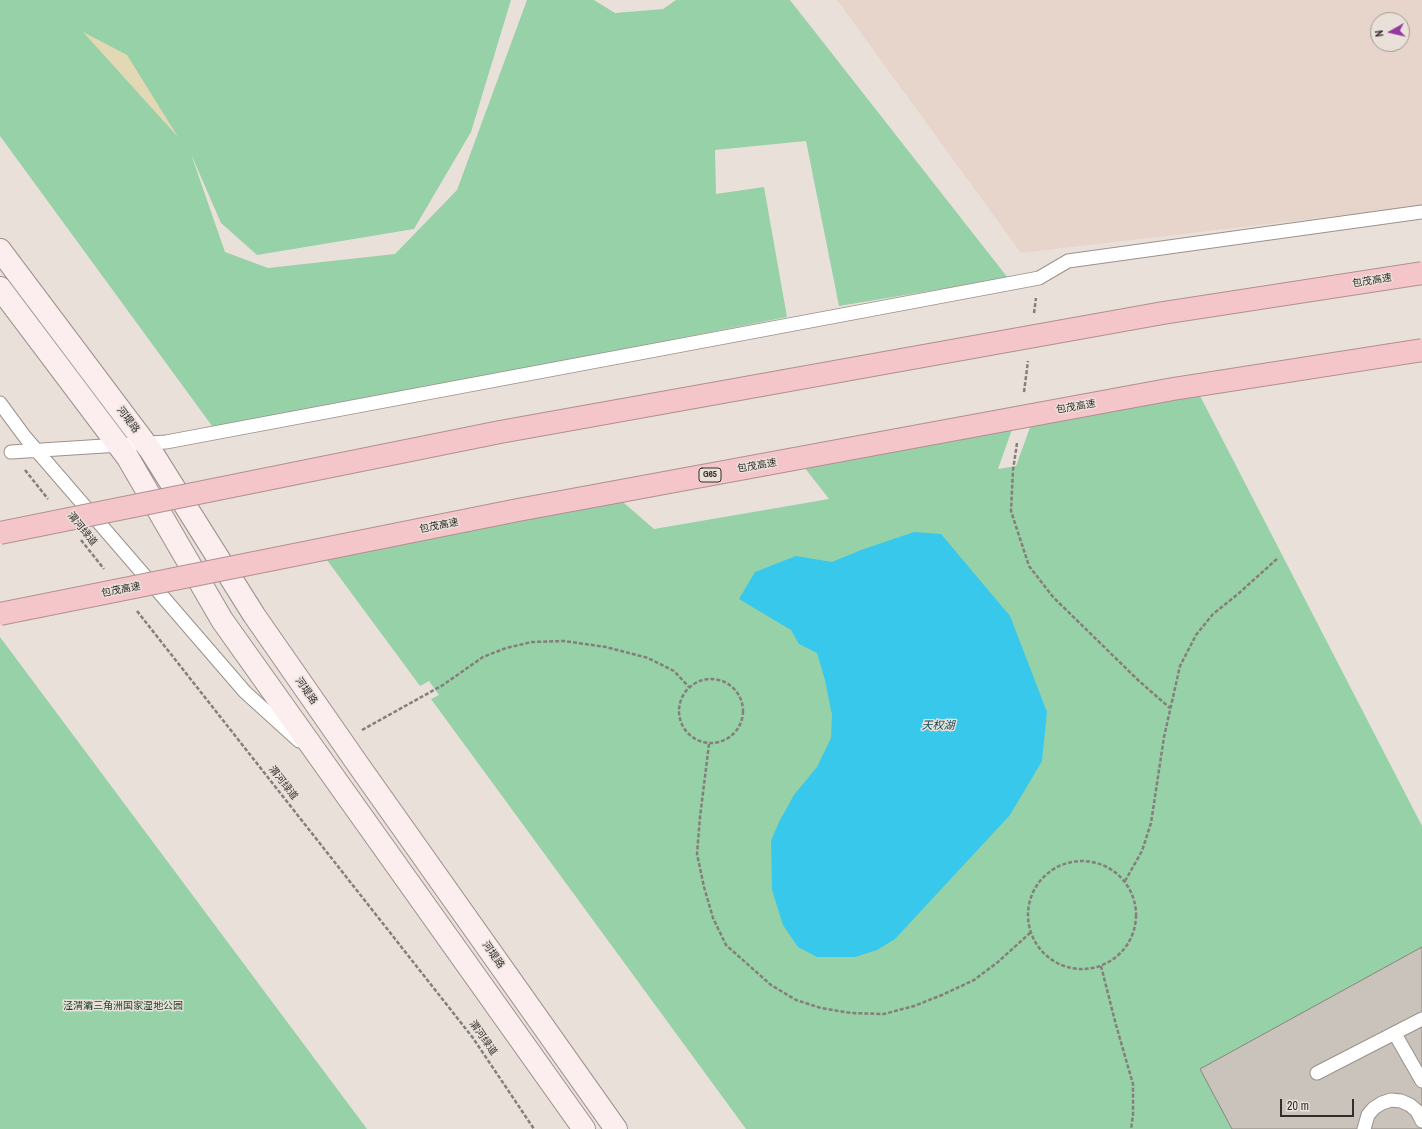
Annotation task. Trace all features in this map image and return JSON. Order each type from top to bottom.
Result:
[{"type":"highway","name":"包茂高速","points":[[0,533],[500,432],[1163,313],[1422,273]]},
{"type":"highway","name":"包茂高速","points":[[0,614],[525,509],[1174,389],[1422,350]]},
{"type":"main road","name":"河堤路","points":[[0,250],[145,443],[254,615],[616,1129]]},
{"type":"main road","points":[[0,288],[128,458],[222,620],[584,1129]]},
{"type":"lane","points":[[11,452],[174,440],[1039,278],[1068,260],[1422,212]]},
{"type":"lane","points":[[0,403],[25,437],[245,692],[326,765]]},
{"type":"lane","points":[[1317,1073],[1422,1019]]},
{"type":"lane","points":[[1395,1034],[1422,1081]]},
{"type":"lane","points":[[1364,1129],[1368,1116],[1374,1108],[1391,1100],[1401,1101],[1410,1105],[1417,1111],[1422,1120]]},
{"type":"path","points":[[1034,316],[1039,278]]},
{"type":"path","points":[[1023,393],[1029,355]]},
{"type":"path","points":[[1017,439],[1013,470],[1011,511],[1029,566],[1053,597],[1138,681],[1170,708]]},
{"type":"path","points":[[11,452],[50,502]]},
{"type":"path","name":"渭河绿道","points":[[80,539],[105,570]]},
{"type":"path","points":[[1126,881],[1142,851],[1151,823],[1164,736],[1180,666],[1196,635],[1213,614],[1278,558]]},
{"type":"path","name":"渭河绿道","points":[[135,608],[474,1038],[534,1129]]},
{"type":"path","points":[[342,742],[442,685],[483,657],[506,648],[532,642],[564,641],[606,647],[648,658],[674,671],[689,687]]},
{"type":"path","points":[[707,679],[717,679],[727,683],[735,689],[741,698],[743,708],[742,719],[738,729],[730,737],[720,742],[709,744],[699,741],[689,735],[682,726],[679,716],[679,705],[683,695],[689,687],[697,682],[707,679]]},
{"type":"path","points":[[709,744],[700,817],[698,854],[704,887],[713,918],[726,945],[771,985],[796,1000],[821,1008],[851,1013],[884,1014],[914,1006],[974,980],[998,962],[1031,932]]},
{"type":"path","points":[[1080,860],[1097,862],[1113,869],[1126,881],[1134,896],[1137,913],[1135,930],[1128,945],[1116,958],[1101,966],[1083,970],[1064,966],[1047,957],[1035,942],[1031,932],[1028,906],[1035,887],[1047,873],[1064,863],[1080,860]]},
{"type":"path","points":[[1101,966],[1133,1084],[1133,1115],[1131,1129]]},
{"type":"shaded area","points":[[837,0],[1422,0],[1422,206],[1021,253]]},
{"type":"green space","points":[[0,0],[511,0],[471,132],[414,229],[257,255],[221,223],[191,154],[225,252],[268,268],[395,254],[457,190],[527,0],[594,0],[615,13],[663,9],[676,0],[790,0],[1008,278],[839,306],[806,141],[715,150],[716,194],[764,187],[787,317],[215,430],[0,136]]},
{"type":"green space","points":[[1198,392],[1422,826],[1422,1129],[746,1129],[431,699],[439,695],[429,681],[420,686],[321,552],[616,496],[654,529],[829,499],[798,459],[1015,421],[998,469],[1016,466],[1033,419]]},
{"type":"green space","name":"泾渭灞三角洲国家湿地公园","points":[[0,637],[367,1129],[0,1129]]},
{"type":"sand","points":[[83,32],[127,55],[178,137]]},
{"type":"water","name":"天权湖","points":[[914,532],[941,534],[1010,616],[1047,712],[1042,761],[1010,815],[895,939],[877,950],[855,957],[817,957],[798,947],[783,925],[772,890],[771,841],[779,822],[794,795],[817,767],[831,738],[832,715],[825,680],[817,653],[799,644],[791,630],[739,599],[755,572],[796,556],[832,562],[861,550]]},
{"type":"building","points":[[1422,947],[1422,1129],[1232,1129],[1200,1069]]}]
